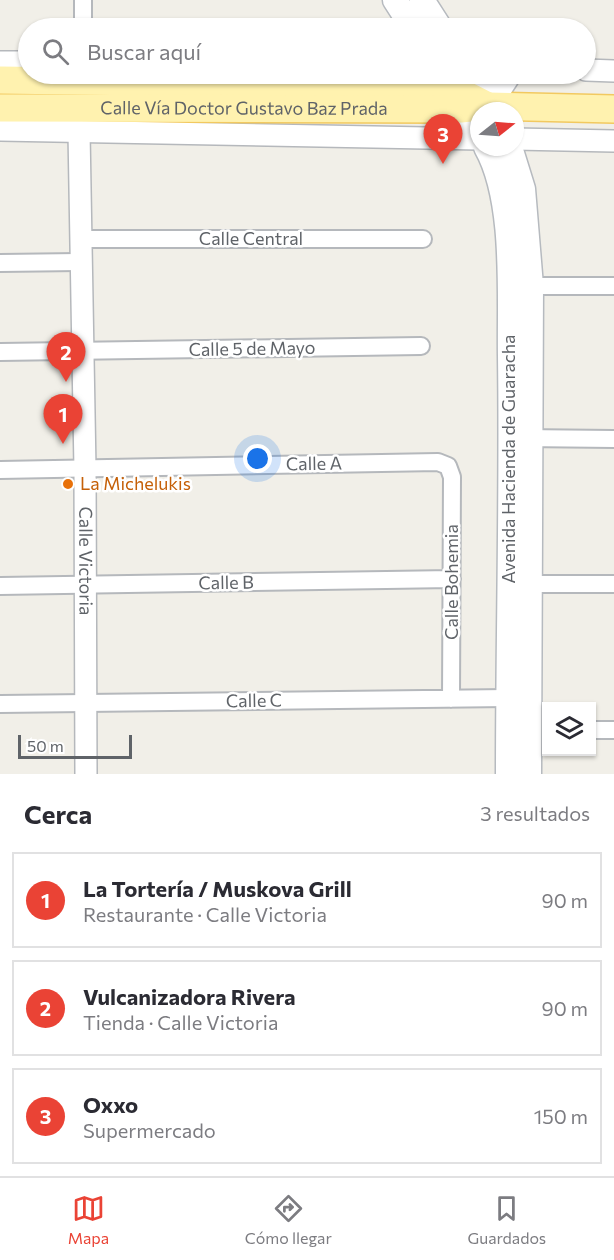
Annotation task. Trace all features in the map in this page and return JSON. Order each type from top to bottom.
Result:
[{"type":"main road","points":[[395,0],[407,18]]},
{"type":"main road","points":[[422,0],[434,18]]},
{"type":"main road","name":"Calle Vía Doctor Gustavo Baz Prada","points":[[0,81],[18,81]]},
{"type":"main road","name":"Calle Vía Doctor Gustavo Baz Prada","points":[[273,84],[455,86],[480,102]]},
{"type":"main road","points":[[493,102],[503,84]]},
{"type":"main road","points":[[455,86],[470,118]]},
{"type":"main road","name":"Calle Vía Doctor Gustavo Baz Prada","points":[[0,108],[455,86]]},
{"type":"main road","name":"Calle Vía Doctor Gustavo Baz Prada","points":[[524,108],[614,109]]},
{"type":"main road","name":"Avenida Hacienda de Guaracha","points":[[491,156],[496,164],[504,193],[530,584],[529,774]]},
{"type":"main road","name":"Avenida Hacienda de Guaracha","points":[[513,156],[523,189],[531,286],[508,698],[528,731]]},
{"type":"main road","name":"Avenida Hacienda de Guaracha","points":[[508,774],[528,731]]},
{"type":"street","points":[[83,0],[83,18]]},
{"type":"street","points":[[0,62],[18,62]]},
{"type":"street","points":[[596,70],[614,71]]},
{"type":"street","name":"Calle Vía Doctor Gustavo Baz Prada","points":[[0,130],[470,137]]},
{"type":"street","name":"Calle Victoria","points":[[79,132],[79,239],[86,469],[86,774]]},
{"type":"street","points":[[524,139],[614,141]]},
{"type":"street","name":"Calle Central","points":[[79,239],[423,238]]},
{"type":"street","points":[[0,263],[80,262]]},
{"type":"street","points":[[531,286],[614,286]]},
{"type":"street","name":"Calle 5 de Mayo","points":[[0,352],[82,353],[421,346]]},
{"type":"street","points":[[521,438],[614,439]]},
{"type":"street","name":"Calle A","points":[[0,470],[438,462],[448,466]]},
{"type":"street","name":"Calle Bohemia","points":[[448,466],[452,477],[451,699]]},
{"type":"street","name":"Calle B","points":[[0,586],[452,579]]},
{"type":"street","points":[[530,584],[614,584]]},
{"type":"street","name":"Calle C","points":[[0,704],[508,698]]},
{"type":"street","points":[[596,730],[614,730]]},
{"type":"place","name":"Oxxo","points":[[443,164]]},
{"type":"place","name":"Vulcanizadora Rivera","points":[[66,382]]},
{"type":"place","name":"La Tortería / Muskova Grill","points":[[63,444]]},
{"type":"place","name":"La Michelukis","points":[[68,484]]}]
